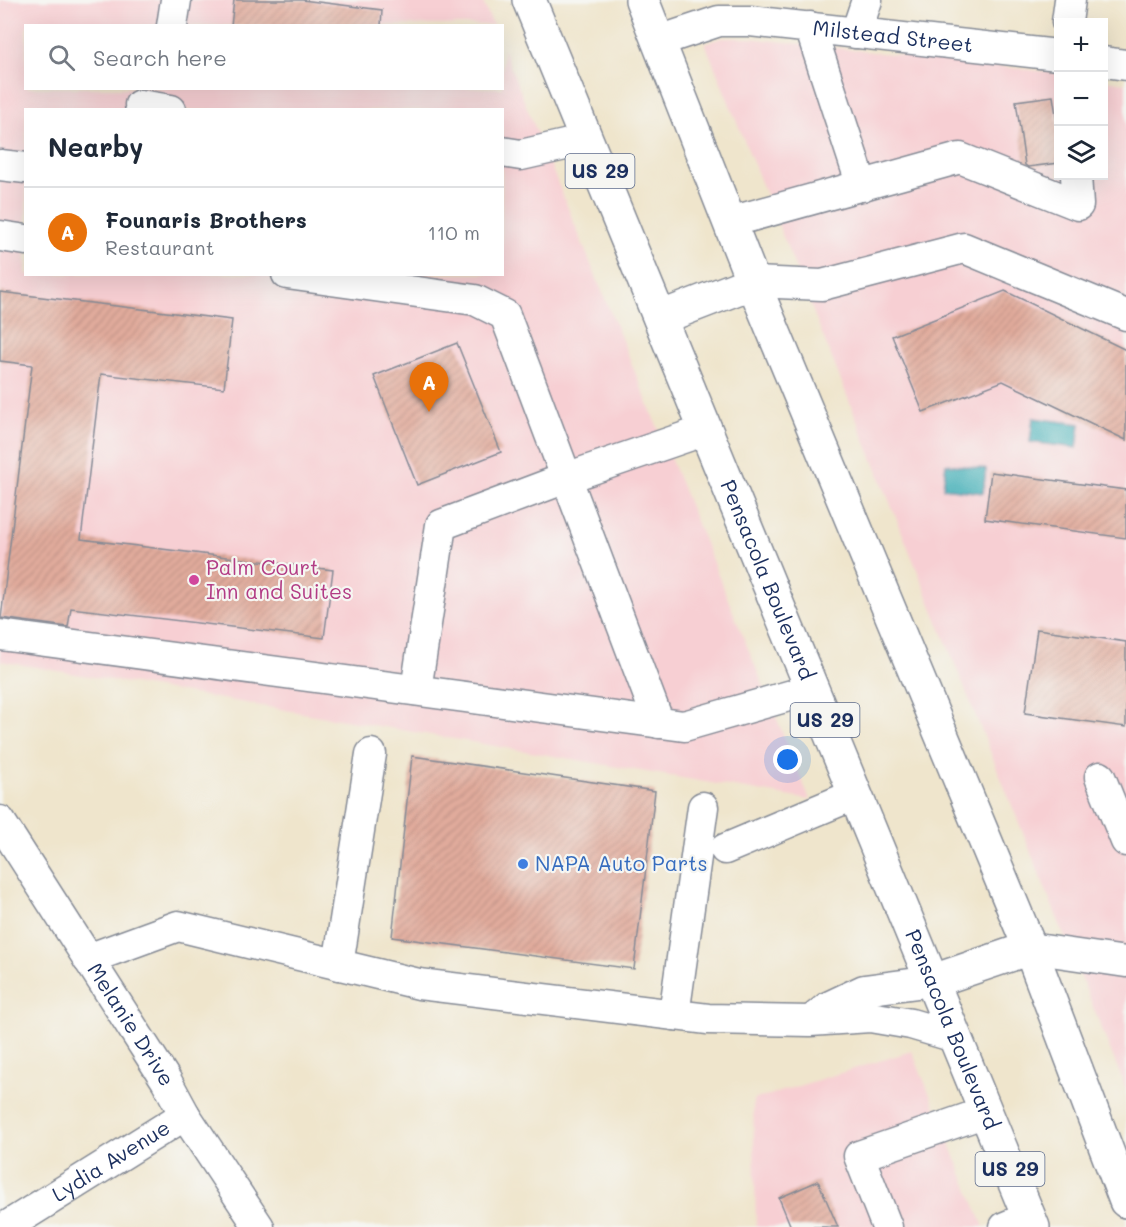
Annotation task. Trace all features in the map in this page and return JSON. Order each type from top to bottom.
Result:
[{"type":"main road","name":"Pensacola Boulevard","points":[[529,0],[986,1112],[1023,1224]]},
{"type":"main road","points":[[642,0],[753,282],[1030,948],[1122,1181]]},
{"type":"main road","points":[[660,318],[753,282]]},
{"type":"main road","points":[[933,981],[1030,948]]},
{"type":"street","points":[[172,24],[176,0]]},
{"type":"street","points":[[856,33],[867,0]]},
{"type":"street","points":[[1068,18],[1070,0]]},
{"type":"street","name":"Milstead Street","points":[[659,41],[718,21],[750,21],[1054,55]]},
{"type":"street","points":[[810,27],[862,186]]},
{"type":"street","points":[[1108,63],[1126,65]]},
{"type":"street","points":[[141,101],[164,108]]},
{"type":"street","points":[[504,152],[521,154],[587,140]]},
{"type":"street","points":[[730,222],[960,158],[1078,205],[1076,180]]},
{"type":"street","points":[[0,165],[24,168]]},
{"type":"street","points":[[0,236],[24,240]]},
{"type":"street","points":[[753,282],[822,285],[964,248],[1126,315]]},
{"type":"street","points":[[301,276],[475,300],[505,315],[659,723]]},
{"type":"street","points":[[416,690],[441,525],[566,478],[706,430]]},
{"type":"street","points":[[0,635],[684,726],[813,689]]},
{"type":"street","points":[[338,964],[371,754]]},
{"type":"street","points":[[1126,782],[1100,777],[1126,841]]},
{"type":"street","points":[[725,849],[856,794]]},
{"type":"street","points":[[674,1015],[703,807]]},
{"type":"street","name":"Melanie Drive","points":[[0,821],[166,1080],[185,1115],[259,1227]]},
{"type":"street","points":[[88,959],[178,926],[419,984],[708,1019],[810,1022],[870,1017],[911,1024],[955,1036]]},
{"type":"street","points":[[1030,948],[1126,962]]},
{"type":"street","points":[[810,1022],[828,1007],[864,990],[933,981]]},
{"type":"street","points":[[887,1227],[859,1156],[986,1112]]},
{"type":"street","name":"Lydia Avenue","points":[[6,1227],[185,1115]]},
{"type":"shaded area","points":[[0,0],[482,0],[493,24],[24,24],[24,90],[504,90],[504,51],[810,800],[0,661]]},
{"type":"shaded area","points":[[722,38],[749,38],[1054,73],[1054,180],[1108,180],[1108,81],[1126,83],[1126,1089],[705,43]]},
{"type":"shaded area","points":[[912,1051],[984,1227],[756,1227],[753,1100]]},
{"type":"water","points":[[1033,418],[1080,424],[1077,448],[1030,442]]},
{"type":"water","points":[[946,464],[986,469],[983,493],[943,488]]},
{"type":"building","points":[[234,0],[302,0],[382,10],[381,24],[231,24]]},
{"type":"building","points":[[1053,96],[1054,164],[1028,167],[1025,165],[1016,101]]},
{"type":"building","points":[[1005,291],[1126,350],[1126,440],[1003,381],[923,412],[892,336]]},
{"type":"building","points":[[0,292],[232,320],[224,388],[101,374],[81,539],[333,570],[324,638],[71,608],[68,627],[1,618],[32,365],[0,361]]},
{"type":"building","points":[[457,343],[501,452],[417,485],[374,376]]},
{"type":"building","points":[[991,472],[1126,490],[1126,538],[985,519]]},
{"type":"building","points":[[1037,629],[1126,642],[1126,727],[1025,713]]},
{"type":"building","name":"NAPA Auto Parts","points":[[412,756],[655,791],[634,969],[392,937]]},
{"type":"building","points":[[818,1181],[838,1227],[791,1227],[779,1198]]},
{"type":"place","name":"Founaris Brothers","points":[[429,412]]},
{"type":"place","name":"Palm Court Inn and Suites","points":[[194,580]]},
{"type":"place","name":"NAPA Auto Parts","points":[[523,864]]}]
